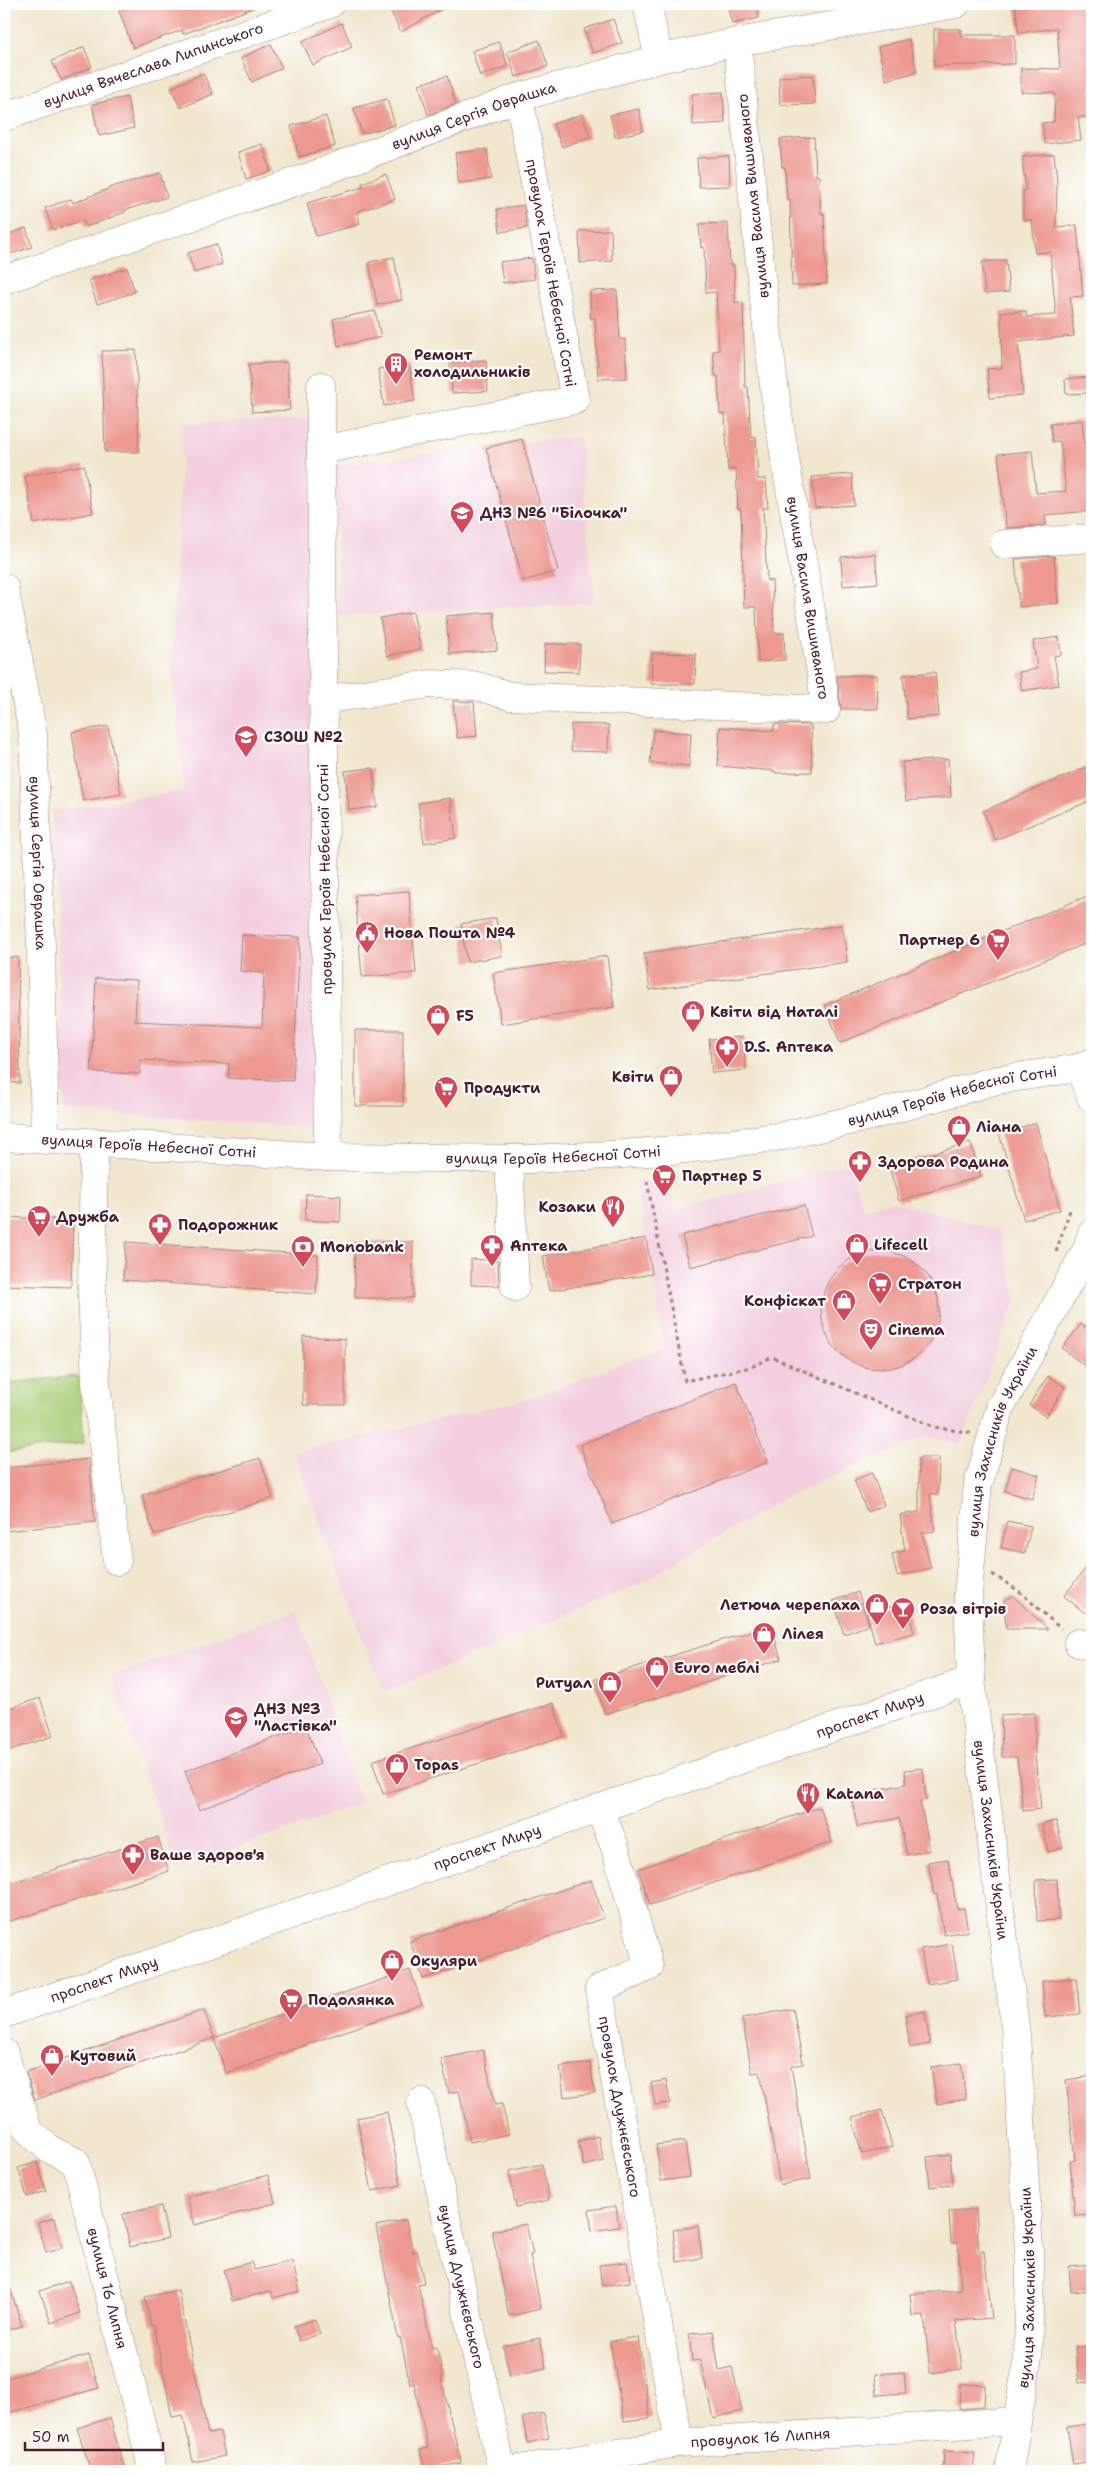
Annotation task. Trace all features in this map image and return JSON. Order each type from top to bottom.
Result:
[{"type":"street","name":"вулиця Вячеслава Липинського","points":[[4,118],[330,4]]},
{"type":"street","points":[[647,4],[659,59]]},
{"type":"street","name":"вулиця Сергія Оврашка","points":[[4,280],[306,178],[519,97],[659,59],[737,42],[956,4]]},
{"type":"street","name":"вулиця Василя Вишиваного","points":[[322,700],[430,684],[477,686],[510,696],[826,710],[815,627],[801,556],[773,378],[737,42]]},
{"type":"street","name":"провулок Героїв Небесної Сотні","points":[[321,450],[575,400],[519,97]]},
{"type":"street","name":"провулок Героїв Небесної Сотні","points":[[320,386],[328,1157]]},
{"type":"street","points":[[1004,544],[1092,538]]},
{"type":"street","name":"вулиця Сергія Оврашка","points":[[4,587],[32,734],[41,948],[45,1140]]},
{"type":"street","points":[[1085,1065],[1092,1099]]},
{"type":"street","name":"вулиця Героїв Небесної Сотні","points":[[4,1137],[328,1157],[509,1159],[610,1155],[687,1149],[783,1136],[874,1115],[997,1080],[1085,1065]]},
{"type":"street","points":[[94,1143],[92,1294],[96,1383],[117,1562]]},
{"type":"street","points":[[509,1159],[515,1287]]},
{"type":"street","name":"вулиця Захисників України","points":[[1009,2471],[1028,2357],[1030,2268],[1016,2044],[971,1680],[968,1594],[978,1485],[1000,1408],[1086,1249],[1092,1233]]},
{"type":"street","name":"проспект Миру","points":[[4,2014],[919,1696],[971,1680]]},
{"type":"street","name":"провулок Длужнєвського","points":[[600,1808],[615,1847],[649,1967],[599,1989],[679,2443]]},
{"type":"street","name":"вулиця 16 Липня","points":[[4,2053],[28,2130],[49,2149],[76,2162],[153,2471]]},
{"type":"street","name":"вулиця Длужнєвського","points":[[421,2102],[502,2471]]},
{"type":"street","name":"провулок 16 Липня","points":[[507,2471],[679,2443],[1017,2421]]},
{"type":"path","points":[[647,1181],[685,1381],[751,1367],[772,1357],[934,1427],[974,1433]]},
{"type":"path","points":[[1056,1252],[1070,1210]]},
{"type":"path","points":[[985,1570],[1019,1591],[1047,1618]]},
{"type":"shaded area","name":"СЗОШ №2","points":[[311,419],[321,1128],[64,1111],[52,811],[185,790],[171,671],[183,423]]},
{"type":"shaded area","name":"ДНЗ №6 \"Білочка\"","points":[[580,436],[594,603],[337,616],[336,465]]},
{"type":"shaded area","points":[[849,1163],[864,1209],[892,1201],[1000,1230],[1017,1298],[961,1444],[924,1437],[780,1500],[639,1584],[383,1693],[293,1452],[520,1401],[663,1349],[651,1259],[634,1181],[666,1176],[674,1210]]},
{"type":"shaded area","name":"ДНЗ №3 \"Ластівка\"","points":[[296,1610],[361,1803],[177,1869],[111,1676]]},
{"type":"green space","points":[[79,1376],[84,1443],[4,1453],[4,1383]]},
{"type":"building","points":[[138,4],[258,4],[258,6],[183,34],[182,30],[133,48],[119,11]]},
{"type":"building","points":[[401,4],[451,4],[401,32],[390,10]]},
{"type":"building","points":[[727,4],[756,4],[759,18],[732,24]]},
{"type":"building","points":[[1015,4],[1092,4],[1092,30],[1090,30],[1092,117],[1078,117],[1081,140],[1045,144],[1042,123],[1054,122],[1055,93],[1021,92],[1021,68],[1060,69],[1057,28],[1019,33]]},
{"type":"building","points":[[613,19],[622,43],[593,53],[584,29]]},
{"type":"building","points":[[342,23],[352,47],[313,65],[302,42]]},
{"type":"building","points":[[934,29],[961,29],[961,35],[1015,35],[1015,64],[934,66]]},
{"type":"building","points":[[909,39],[917,72],[886,80],[878,47]]},
{"type":"building","points":[[539,40],[548,66],[516,77],[507,52]]},
{"type":"building","points":[[499,42],[508,66],[480,76],[472,51]]},
{"type":"building","points":[[271,44],[282,68],[252,82],[241,58]]},
{"type":"building","points":[[84,47],[92,67],[61,80],[52,61]]},
{"type":"building","points":[[203,73],[213,94],[181,108],[171,88]]},
{"type":"building","points":[[813,75],[815,104],[780,105],[779,77]]},
{"type":"building","points":[[447,76],[456,104],[428,115],[419,84]]},
{"type":"building","points":[[723,92],[725,123],[693,125],[692,94]]},
{"type":"building","points":[[127,97],[134,128],[99,136],[92,104]]},
{"type":"building","points":[[387,99],[395,125],[362,134],[354,108]]},
{"type":"building","points":[[639,109],[643,131],[615,137],[610,115]]},
{"type":"building","points":[[582,114],[590,137],[562,147],[553,124]]},
{"type":"building","points":[[326,116],[335,146],[299,157],[291,126]]},
{"type":"building","points":[[814,137],[816,176],[819,176],[821,214],[824,213],[827,284],[792,286],[790,199],[787,199],[785,167],[782,167],[780,139]]},
{"type":"building","points":[[262,144],[271,171],[246,179],[238,152]]},
{"type":"building","points":[[487,149],[491,179],[459,183],[455,153]]},
{"type":"building","points":[[1054,154],[1057,180],[1056,227],[1077,225],[1083,296],[1070,297],[1074,336],[1018,342],[1023,395],[990,398],[987,369],[1002,368],[1001,312],[1026,311],[1026,317],[1056,315],[1050,252],[1035,253],[1032,220],[1023,220],[1023,190],[1026,190],[1022,157]]},
{"type":"building","points":[[729,156],[730,186],[699,187],[697,158]]},
{"type":"building","points":[[160,173],[167,197],[125,210],[125,212],[86,227],[83,220],[53,230],[45,208],[71,199],[73,203],[115,186]]},
{"type":"building","points":[[386,174],[395,199],[357,212],[360,224],[316,236],[307,203],[363,187],[362,183]]},
{"type":"building","points":[[523,205],[527,228],[500,232],[497,209]]},
{"type":"building","points":[[728,223],[730,265],[734,265],[735,303],[743,302],[745,387],[748,387],[751,438],[756,437],[758,479],[766,479],[768,508],[763,508],[767,581],[772,580],[774,633],[784,633],[785,660],[758,662],[756,607],[744,607],[741,509],[738,509],[736,469],[728,470],[725,414],[720,414],[718,376],[715,376],[713,351],[719,350],[716,292],[706,293],[704,247],[701,248],[699,224]]},
{"type":"building","points":[[26,228],[32,247],[4,256],[4,236]]},
{"type":"building","points":[[611,230],[612,261],[580,263],[579,231]]},
{"type":"building","points":[[216,244],[222,264],[194,273],[188,253]]},
{"type":"building","points":[[394,257],[402,300],[377,305],[369,262]]},
{"type":"building","points":[[532,258],[535,279],[503,283],[500,262]]},
{"type":"building","points":[[1006,260],[1009,292],[985,294],[982,262]]},
{"type":"building","points":[[127,268],[135,292],[97,304],[89,280]]},
{"type":"building","points":[[617,290],[620,340],[625,339],[627,378],[598,379],[595,318],[591,319],[590,291]]},
{"type":"building","points":[[375,311],[381,337],[338,346],[333,319]]},
{"type":"building","points":[[136,350],[139,452],[105,452],[102,351]]},
{"type":"building","points":[[486,360],[488,391],[452,393],[450,363]]},
{"type":"building","points":[[287,362],[290,410],[252,412],[249,364]]},
{"type":"building","name":"Ремонт холодильників","points":[[409,364],[415,401],[384,406],[378,369]]},
{"type":"building","points":[[1091,377],[1092,393],[1066,394],[1065,379]]},
{"type":"building","points":[[1082,420],[1084,443],[1088,442],[1092,472],[1092,511],[1045,515],[1046,525],[1006,528],[998,454],[1032,451],[1036,493],[1066,491],[1060,441],[1052,442],[1050,424]]},
{"type":"building","points":[[522,439],[558,571],[523,581],[486,448]]},
{"type":"building","points":[[84,465],[93,513],[34,524],[25,476]]},
{"type":"building","points":[[852,474],[854,505],[815,508],[812,477]]},
{"type":"building","points":[[875,554],[878,583],[843,586],[841,557]]},
{"type":"building","points":[[1054,556],[1058,603],[1019,607],[1015,559]]},
{"type":"building","points":[[413,612],[421,649],[387,656],[380,618]]},
{"type":"building","points":[[494,612],[497,650],[449,654],[446,616]]},
{"type":"building","points":[[1059,637],[1061,655],[1054,656],[1059,685],[1022,691],[1019,672],[1037,669],[1033,641]]},
{"type":"building","points":[[545,644],[580,644],[579,672],[544,671]]},
{"type":"building","points":[[652,653],[696,654],[695,684],[651,684]]},
{"type":"building","points":[[935,672],[939,716],[907,719],[903,675]]},
{"type":"building","points":[[877,675],[878,709],[841,709],[837,676]]},
{"type":"building","points":[[453,701],[474,702],[477,736],[457,738]]},
{"type":"building","points":[[571,724],[609,725],[608,752],[571,751]]},
{"type":"building","points":[[774,724],[811,725],[812,772],[775,773],[775,771],[718,766],[720,727],[774,731]]},
{"type":"building","points":[[108,726],[121,794],[83,801],[72,732]]},
{"type":"building","points":[[653,730],[691,733],[689,766],[650,763]]},
{"type":"building","points":[[948,759],[951,797],[906,801],[902,762]]},
{"type":"building","points":[[1092,765],[1092,800],[995,840],[983,811]]},
{"type":"building","points":[[373,768],[377,807],[349,810],[345,771]]},
{"type":"building","points":[[450,798],[456,838],[424,843],[418,803]]},
{"type":"building","points":[[409,891],[416,973],[362,977],[355,895]]},
{"type":"building","points":[[1092,894],[1092,941],[840,1043],[825,1005]]},
{"type":"building","points":[[496,918],[502,956],[467,962],[461,924]]},
{"type":"building","points":[[842,925],[847,962],[650,990],[644,953]]},
{"type":"building","points":[[242,935],[300,937],[293,1081],[228,1078],[229,1064],[140,1060],[140,1074],[91,1072],[96,978],[137,980],[135,1021],[262,1027],[264,973],[240,971]]},
{"type":"building","points":[[607,956],[614,1007],[501,1024],[493,973]]},
{"type":"building","points":[[18,957],[20,1083],[4,1082],[4,958]]},
{"type":"building","points":[[355,1030],[403,1030],[403,1106],[355,1106]]},
{"type":"building","points":[[743,1037],[746,1070],[712,1073],[709,1039]]},
{"type":"building","points":[[1036,1123],[1060,1210],[1024,1220],[999,1133]]},
{"type":"building","points":[[970,1142],[981,1176],[899,1201],[889,1167]]},
{"type":"building","points":[[306,1194],[341,1196],[340,1222],[305,1220]]},
{"type":"building","points":[[804,1205],[812,1236],[690,1267],[682,1235]]},
{"type":"building","name":"Дружба","points":[[6,1217],[73,1220],[71,1287],[4,1285]]},
{"type":"building","points":[[646,1238],[652,1274],[549,1291],[543,1256]]},
{"type":"building","points":[[126,1242],[318,1255],[316,1294],[123,1280]]},
{"type":"building","points":[[354,1242],[413,1242],[413,1298],[355,1298]]},
{"type":"building","name":"Стратон","points":[[880,1251],[903,1255],[922,1268],[935,1287],[939,1310],[935,1333],[922,1352],[903,1365],[880,1369],[857,1365],[838,1352],[825,1333],[821,1310],[825,1287],[838,1268],[857,1255]]},
{"type":"building","points":[[471,1259],[498,1261],[499,1286],[471,1285]]},
{"type":"building","points":[[1081,1324],[1092,1332],[1092,1372],[1062,1348]]},
{"type":"building","points":[[303,1336],[345,1339],[345,1405],[303,1405]]},
{"type":"building","points":[[1048,1376],[1065,1387],[1046,1417],[1029,1405]]},
{"type":"building","points":[[736,1382],[768,1462],[612,1524],[580,1445]]},
{"type":"building","points":[[260,1458],[273,1498],[154,1535],[142,1495]]},
{"type":"building","points":[[919,1458],[939,1458],[938,1494],[930,1494],[935,1531],[922,1533],[931,1568],[897,1576],[892,1554],[905,1551],[900,1515],[919,1512]]},
{"type":"building","points":[[89,1459],[95,1522],[4,1531],[4,1468]]},
{"type":"building","points":[[1012,1467],[1039,1475],[1032,1499],[1005,1491]]},
{"type":"building","points":[[872,1473],[884,1505],[867,1512],[854,1480]]},
{"type":"building","points":[[1007,1521],[1031,1526],[1025,1553],[1001,1548]]},
{"type":"building","points":[[1092,1560],[1092,1604],[1085,1613],[1064,1596]]},
{"type":"building","points":[[858,1592],[869,1625],[844,1634],[833,1601]]},
{"type":"building","points":[[1013,1596],[1048,1629],[1006,1629],[1004,1600]]},
{"type":"building","points":[[906,1602],[914,1633],[875,1643],[867,1613]]},
{"type":"building","points":[[771,1625],[781,1659],[605,1714],[594,1680]]},
{"type":"building","points":[[40,1698],[53,1736],[4,1752],[4,1710]]},
{"type":"building","points":[[553,1703],[564,1736],[383,1794],[372,1761]]},
{"type":"building","points":[[1035,1713],[1035,1756],[1041,1809],[1023,1811],[1017,1757],[1002,1757],[1001,1715]]},
{"type":"building","points":[[306,1726],[320,1764],[199,1810],[185,1771]]},
{"type":"building","points":[[923,1768],[926,1800],[920,1801],[930,1850],[907,1855],[899,1818],[857,1827],[851,1795],[906,1784],[905,1770]]},
{"type":"building","points":[[820,1807],[832,1842],[650,1905],[638,1869]]},
{"type":"building","points":[[1056,1821],[1063,1848],[1048,1852],[1042,1824]]},
{"type":"building","points":[[158,1837],[169,1871],[4,1923],[4,1885]]},
{"type":"building","points":[[948,1859],[957,1909],[964,1908],[968,1931],[944,1935],[937,1894],[934,1895],[928,1862]]},
{"type":"building","points":[[1057,1879],[1059,1920],[1037,1921],[1036,1880]]},
{"type":"building","points":[[591,1880],[604,1918],[423,1979],[410,1941]]},
{"type":"building","points":[[952,1944],[958,1979],[927,1984],[921,1949]]},
{"type":"building","points":[[410,1970],[422,2004],[226,2073],[214,2038]]},
{"type":"building","points":[[1076,1978],[1080,2014],[1045,2017],[1042,1981]]},
{"type":"building","points":[[793,2009],[803,2064],[791,2066],[811,2179],[780,2185],[760,2072],[752,2073],[742,2018]]},
{"type":"building","points":[[204,2010],[214,2038],[35,2100],[26,2072]]},
{"type":"building","points":[[925,2011],[930,2044],[910,2048],[905,2015]]},
{"type":"building","points":[[483,2050],[495,2105],[502,2104],[509,2134],[470,2142],[459,2091],[449,2093],[441,2059]]},
{"type":"building","points":[[590,2063],[595,2093],[564,2097],[560,2067]]},
{"type":"building","points":[[961,2063],[966,2099],[937,2104],[931,2067]]},
{"type":"building","points":[[1092,2076],[1092,2215],[1075,2216],[1070,2161],[1075,2160],[1066,2080]]},
{"type":"building","points":[[666,2080],[670,2103],[655,2105],[651,2083]]},
{"type":"building","points":[[882,2110],[892,2147],[862,2154],[852,2117]]},
{"type":"building","points":[[387,2112],[401,2185],[372,2191],[357,2118]]},
{"type":"building","points":[[598,2136],[604,2161],[584,2166],[578,2141]]},
{"type":"building","points":[[685,2141],[690,2177],[661,2181],[656,2145]]},
{"type":"building","points":[[950,2154],[953,2185],[930,2187],[927,2157]]},
{"type":"building","points":[[37,2162],[46,2191],[27,2197],[18,2168]]},
{"type":"building","points":[[542,2164],[549,2200],[516,2207],[509,2171]]},
{"type":"building","points":[[268,2175],[275,2203],[195,2225],[187,2197]]},
{"type":"building","points":[[161,2206],[168,2238],[130,2247],[123,2214]]},
{"type":"building","points":[[616,2206],[619,2227],[592,2231],[589,2210]]},
{"type":"building","points":[[976,2210],[979,2252],[984,2251],[992,2318],[956,2321],[962,2369],[930,2373],[924,2315],[912,2316],[910,2294],[961,2290],[958,2243],[951,2243],[949,2212]]},
{"type":"building","points":[[54,2218],[62,2248],[46,2253],[38,2223]]},
{"type":"building","points":[[406,2220],[413,2252],[417,2251],[424,2283],[418,2284],[432,2348],[437,2347],[443,2377],[441,2378],[461,2463],[425,2470],[420,2450],[428,2448],[414,2383],[410,2384],[400,2337],[398,2338],[376,2226]]},
{"type":"building","points":[[526,2224],[533,2254],[530,2255],[541,2309],[509,2316],[492,2231]]},
{"type":"building","points":[[698,2226],[702,2258],[677,2262],[673,2230]]},
{"type":"building","points":[[292,2261],[300,2291],[273,2298],[271,2291],[232,2301],[224,2270],[251,2262],[254,2270]]},
{"type":"building","points":[[627,2262],[630,2282],[602,2286],[599,2265]]},
{"type":"building","points":[[1092,2265],[1092,2290],[1071,2292],[1069,2267]]},
{"type":"building","points":[[4,2279],[7,2279],[22,2326],[4,2331]]},
{"type":"building","points":[[69,2281],[80,2313],[51,2323],[40,2291]]},
{"type":"building","points":[[178,2290],[208,2434],[220,2432],[225,2456],[193,2462],[183,2415],[172,2417],[154,2325],[151,2326],[145,2297]]},
{"type":"building","points":[[315,2319],[320,2334],[299,2341],[294,2326]]},
{"type":"building","points":[[713,2331],[719,2370],[732,2367],[742,2411],[713,2418],[700,2360],[692,2361],[689,2334]]},
{"type":"building","points":[[638,2337],[650,2418],[624,2421],[610,2341]]},
{"type":"building","points":[[540,2338],[546,2368],[510,2376],[503,2346]]},
{"type":"building","points":[[1092,2346],[1092,2382],[1079,2383],[1075,2347]]},
{"type":"building","points":[[89,2355],[99,2388],[4,2414],[4,2379]]},
{"type":"building","points":[[904,2372],[906,2393],[877,2395],[875,2374]]},
{"type":"building","points":[[960,2384],[985,2385],[984,2407],[959,2409]]},
{"type":"building","points":[[544,2413],[549,2438],[528,2443],[522,2418]]},
{"type":"building","points":[[110,2418],[125,2471],[91,2471],[77,2428]]},
{"type":"building","points":[[1092,2423],[1092,2461],[1073,2464],[1067,2427]]},
{"type":"building","points":[[944,2451],[975,2453],[973,2471],[943,2471]]},
{"type":"place","name":"Ремонт холодильників","points":[[396,385]]},
{"type":"place","name":"ДНЗ №6 \"Білочка\"","points":[[462,534]]},
{"type":"place","name":"СЗОШ №2","points":[[246,758]]},
{"type":"place","name":"Нова Пошта №4","points":[[367,954]]},
{"type":"place","name":"Партнер 6","points":[[998,961]]},
{"type":"place","name":"Квіти від Наталі","points":[[693,1033]]},
{"type":"place","name":"F5","points":[[438,1037]]},
{"type":"place","name":"D.S. Аптека","points":[[727,1068]]},
{"type":"place","name":"Квіти","points":[[671,1098]]},
{"type":"place","name":"Продукти","points":[[446,1109]]},
{"type":"place","name":"Ліана","points":[[959,1148]]},
{"type":"place","name":"Здорова Родина","points":[[860,1183]]},
{"type":"place","name":"Партнер 5","points":[[664,1197]]},
{"type":"place","name":"Козаки","points":[[613,1228]]},
{"type":"place","name":"Дружба","points":[[39,1238]]},
{"type":"place","name":"Подорожник","points":[[160,1246]]},
{"type":"place","name":"Lifecell","points":[[857,1266]]},
{"type":"place","name":"Аптека","points":[[492,1267]]},
{"type":"place","name":"Monobank","points":[[303,1268]]},
{"type":"place","name":"Стратон","points":[[880,1305]]},
{"type":"place","name":"Конфіскат","points":[[844,1322]]},
{"type":"place","name":"Cinema","points":[[871,1351]]},
{"type":"place","name":"Летюча черепаха","points":[[877,1626]]},
{"type":"place","name":"Роза вітрів","points":[[903,1630]]},
{"type":"place","name":"Лілея","points":[[764,1655]]},
{"type":"place","name":"Euro меблі","points":[[657,1689]]},
{"type":"place","name":"Ритуал","points":[[610,1704]]},
{"type":"place","name":"ДНЗ №3 \"Ластівка\"","points":[[236,1739]]},
{"type":"place","name":"Topas","points":[[397,1786]]},
{"type":"place","name":"Katana","points":[[808,1815]]},
{"type":"place","name":"Ваше здоров'я","points":[[133,1876]]},
{"type":"place","name":"Окуляри","points":[[392,1982]]},
{"type":"place","name":"Подолянка","points":[[291,2021]]},
{"type":"place","name":"Кутовий","points":[[52,2077]]}]
